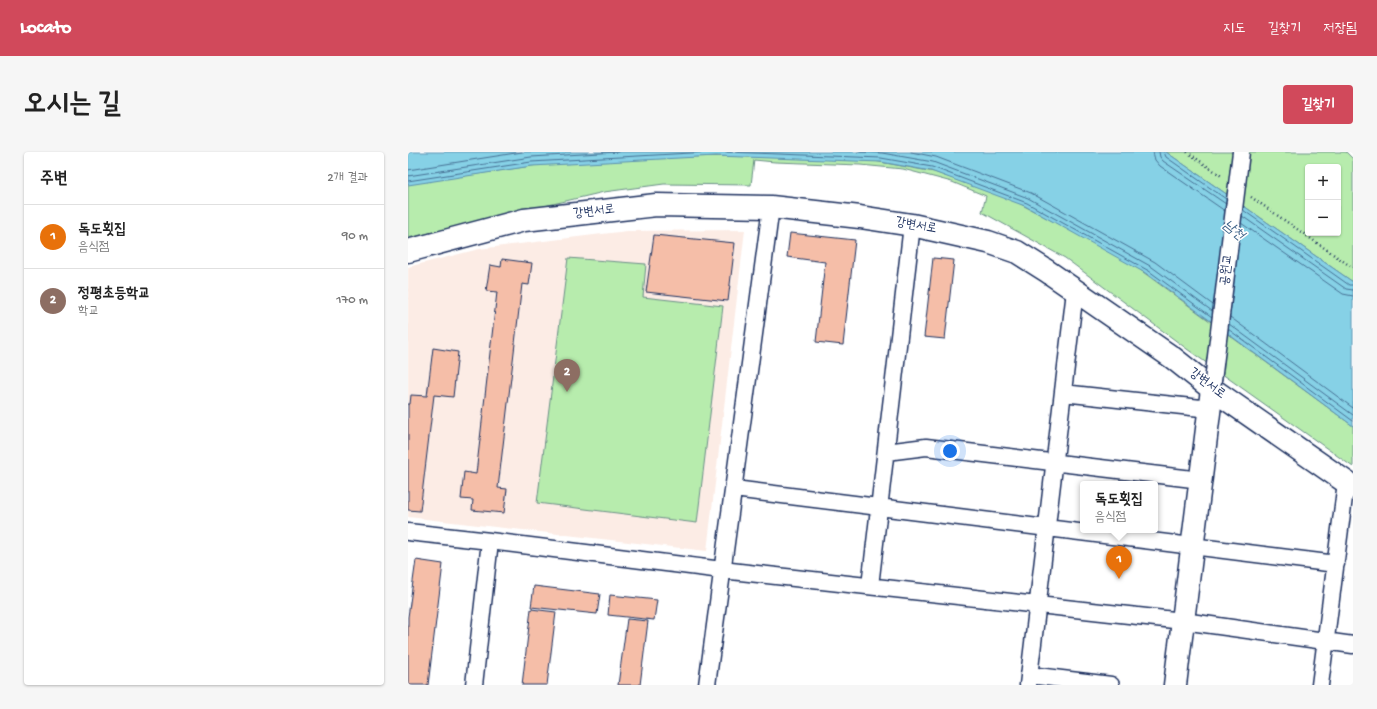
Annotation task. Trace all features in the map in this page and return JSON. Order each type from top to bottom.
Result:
[{"type":"street","name":"공원교","points":[[1211,399],[1241,152]]},
{"type":"street","name":"강변서로","points":[[408,251],[524,220],[656,205],[771,208],[860,217],[912,225],[988,242],[1017,252],[1173,358],[1211,399],[1350,485]]},
{"type":"street","points":[[707,685],[771,208]]},
{"type":"street","points":[[870,586],[912,225]]},
{"type":"street","points":[[1075,291],[1028,680],[1111,685]]},
{"type":"street","points":[[1063,393],[1211,399],[1175,685]]},
{"type":"street","points":[[886,452],[926,447],[1201,480]]},
{"type":"street","points":[[1320,685],[1336,564],[1350,485]]},
{"type":"street","points":[[734,489],[1080,532]]},
{"type":"street","points":[[408,532],[722,570],[1183,621],[1353,645]]},
{"type":"street","points":[[1088,533],[1336,564]]},
{"type":"street","points":[[474,685],[490,541]]},
{"type":"path","points":[[1187,152],[1229,182]]},
{"type":"path","points":[[1248,195],[1353,268]]},
{"type":"shaded area","points":[[745,230],[707,551],[408,517],[408,267],[479,249],[627,231]]},
{"type":"green space","points":[[1166,152],[1346,152],[1353,159],[1353,282]]},
{"type":"green space","points":[[738,156],[874,161],[934,172],[1011,199],[1128,261],[1353,426],[1353,467],[1187,349],[1065,258],[982,212],[986,196],[952,182],[903,169],[860,165],[754,160],[751,185],[664,184],[604,192],[408,238],[408,184],[545,164],[672,157]]},
{"type":"green space","points":[[568,258],[646,264],[643,297],[723,306],[697,523],[537,503]]},
{"type":"water","name":"남천","points":[[408,152],[1166,152],[1353,282],[1353,426],[1147,274],[1025,206],[931,171],[881,162],[716,156],[532,166],[408,185]]},
{"type":"building","points":[[790,233],[855,240],[843,345],[816,342],[825,262],[787,257]]},
{"type":"building","points":[[654,235],[735,243],[728,301],[646,292]]},
{"type":"building","points":[[933,258],[954,260],[945,339],[924,337]]},
{"type":"building","points":[[502,259],[532,263],[529,285],[522,284],[498,488],[507,489],[504,513],[472,510],[473,500],[461,499],[464,472],[476,474],[497,292],[486,291],[490,265],[501,267]]},
{"type":"building","points":[[433,348],[458,352],[453,397],[434,395],[420,511],[408,510],[408,404],[410,404],[411,395],[427,396]]},
{"type":"building","points":[[416,560],[443,564],[428,685],[408,685],[408,617]]},
{"type":"building","points":[[534,586],[600,594],[597,614],[531,607]]},
{"type":"building","points":[[610,595],[657,600],[654,620],[608,615]]},
{"type":"building","points":[[531,609],[556,612],[547,685],[522,685]]},
{"type":"building","points":[[627,619],[648,621],[640,685],[618,685]]},
{"type":"place","name":"정평초등학교","points":[[567,392]]},
{"type":"place","name":"독도횟집","points":[[1119,579]]}]
